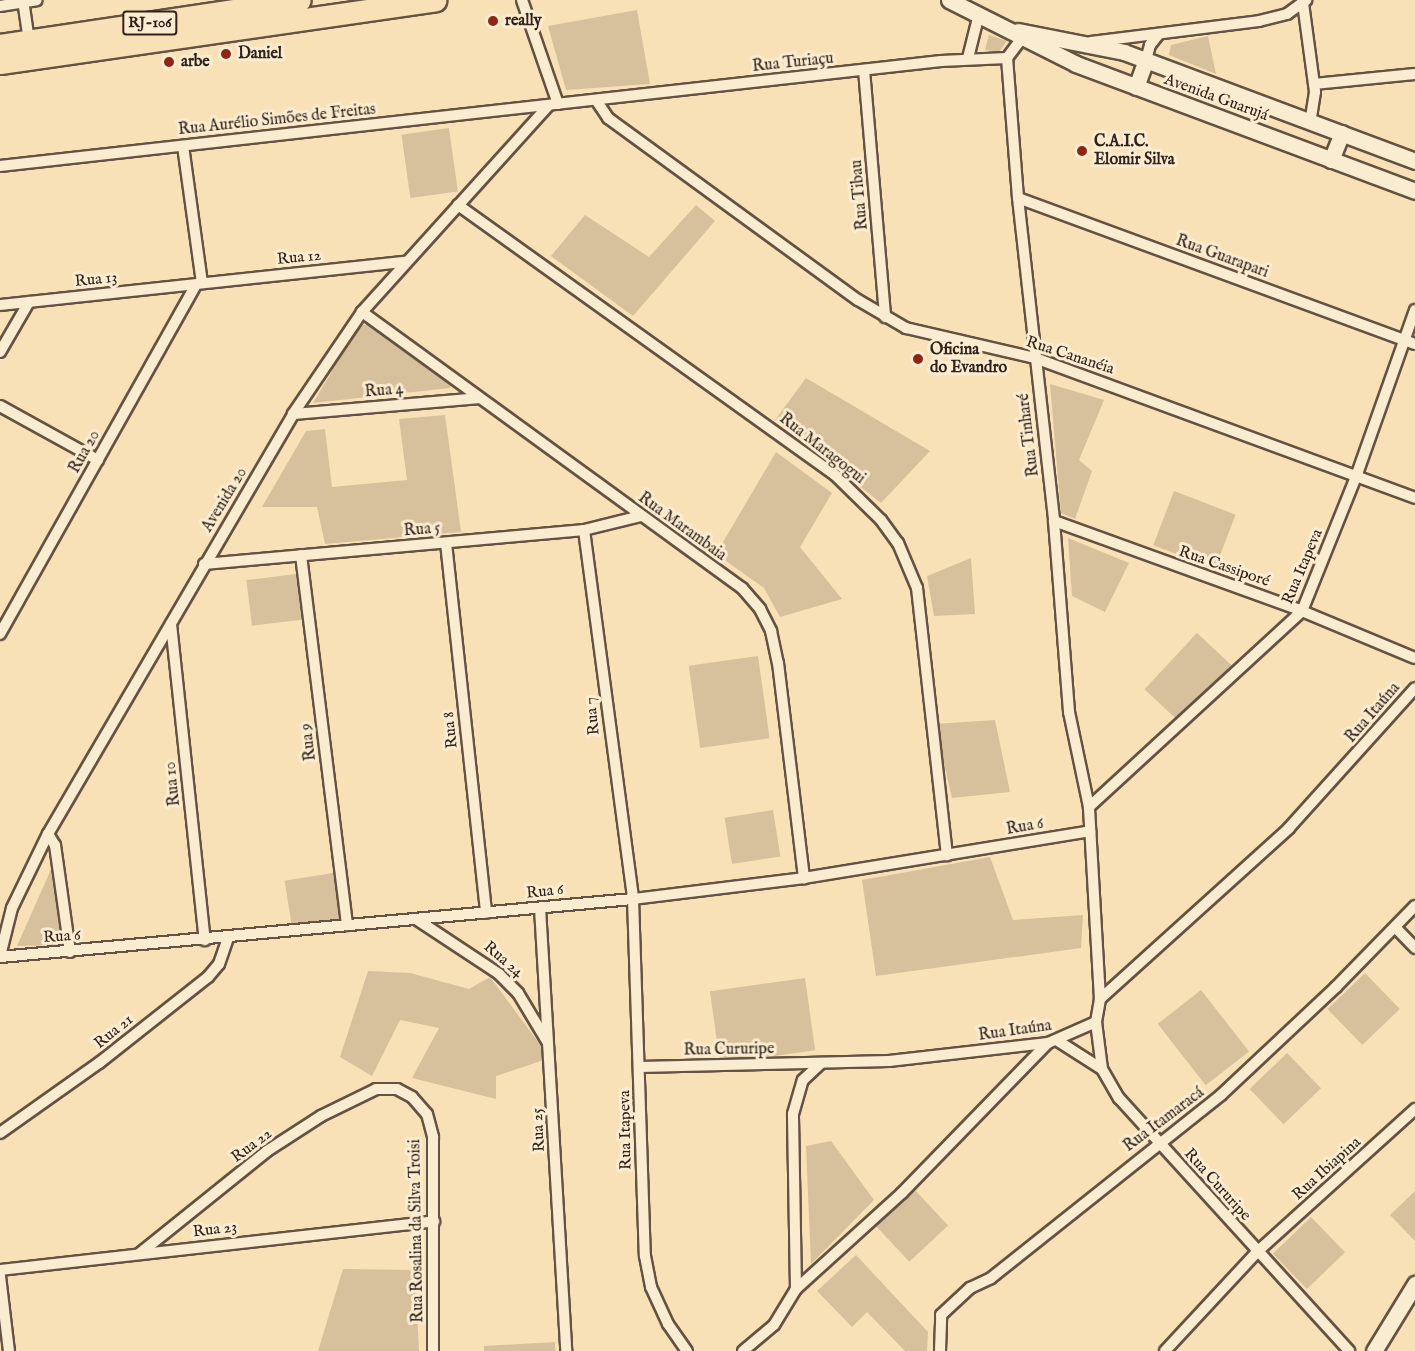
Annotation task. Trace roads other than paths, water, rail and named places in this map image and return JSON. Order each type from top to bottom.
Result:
[{"type":"highway","name":"RJ-106","points":[[0,45],[300,0]]},
{"type":"highway","name":"RJ-106","points":[[0,63],[435,0]]},
{"type":"street","points":[[0,6],[37,0]]},
{"type":"street","points":[[522,0],[553,105]]},
{"type":"street","name":"Avenida Guarujá","points":[[949,0],[1016,34],[1136,87],[1415,191]]},
{"type":"street","points":[[24,2],[29,41]]},
{"type":"street","points":[[1089,42],[1259,21],[1287,14],[1304,2],[1314,84],[1310,122]]},
{"type":"street","points":[[968,58],[979,14]]},
{"type":"street","points":[[1007,58],[1016,34]]},
{"type":"street","name":"Avenida Guarujá","points":[[1016,34],[1089,42],[1146,60],[1415,161]]},
{"type":"street","points":[[1136,87],[1150,45],[1160,34]]},
{"type":"street","name":"Rua Turiaçu","points":[[553,105],[968,58],[1007,58]]},
{"type":"street","name":"Rua Tinharé","points":[[1007,58],[1018,198],[1054,521],[1069,712],[1089,807]]},
{"type":"street","name":"Rua Tibau","points":[[864,70],[885,317]]},
{"type":"street","points":[[1314,84],[1415,74]]},
{"type":"street","name":"Rua Cananéia","points":[[596,100],[608,118],[885,317],[906,328],[1035,358],[1357,474],[1415,498]]},
{"type":"street","name":"Rua Aurélio Simões de Freitas","points":[[0,166],[553,105]]},
{"type":"street","name":"Avenida 20","points":[[0,957],[12,908],[48,834],[293,414],[362,312],[405,262],[553,105]]},
{"type":"street","points":[[1331,160],[1342,133]]},
{"type":"street","points":[[183,146],[199,284]]},
{"type":"street","name":"Rua Guarapari","points":[[1018,198],[1415,344]]},
{"type":"street","name":"Rua Maragogui","points":[[459,205],[835,475],[881,520],[898,543],[917,588],[947,855]]},
{"type":"street","name":"Rua 12","points":[[199,284],[405,262]]},
{"type":"street","name":"Rua 13","points":[[0,305],[199,284]]},
{"type":"street","name":"Rua 20","points":[[0,633],[199,284]]},
{"type":"street","points":[[0,352],[29,302]]},
{"type":"street","name":"Rua Itapeva","points":[[1089,807],[1302,611],[1357,474],[1415,310]]},
{"type":"street","name":"Rua Marambaia","points":[[362,312],[742,588],[771,631],[804,878]]},
{"type":"street","name":"Rua 4","points":[[293,414],[478,398]]},
{"type":"street","points":[[0,406],[98,460]]},
{"type":"street","name":"Rua 5","points":[[204,564],[584,530],[641,516]]},
{"type":"street","name":"Rua Cassiporé","points":[[1054,521],[1302,611],[1415,658]]},
{"type":"street","name":"Rua 7","points":[[584,530],[633,899]]},
{"type":"street","name":"Rua 8","points":[[446,543],[486,913]]},
{"type":"street","name":"Rua 9","points":[[302,555],[347,925]]},
{"type":"street","name":"Rua 10","points":[[171,624],[205,940]]},
{"type":"street","name":"Rua Itaúna","points":[[1100,999],[1289,828],[1415,688]]},
{"type":"street","points":[[1089,807],[1100,999],[1096,1022]]},
{"type":"street","name":"Rua 6","points":[[0,957],[228,938],[633,899],[804,878],[1090,831]]},
{"type":"street","points":[[48,834],[55,845],[70,952]]},
{"type":"street","name":"Rua Itapeva","points":[[633,899],[645,1256],[651,1287],[668,1324],[687,1351]]},
{"type":"street","name":"Rua Itamaracá","points":[[940,1351],[941,1315],[970,1287],[990,1278],[1158,1142],[1221,1095],[1396,928],[1415,906]]},
{"type":"street","name":"Rua 25","points":[[540,908],[566,1351]]},
{"type":"street","name":"Rua 24","points":[[416,919],[499,974],[518,993],[549,1046]]},
{"type":"street","points":[[1396,928],[1415,948]]},
{"type":"street","name":"Rua 21","points":[[0,1133],[99,1063],[207,977],[219,964],[228,938]]},
{"type":"street","name":"Rua Itaúna","points":[[820,1064],[889,1061],[1053,1042],[1096,1022]]},
{"type":"street","name":"Rua Cururipe","points":[[1096,1022],[1102,1070],[1119,1098],[1348,1351]]},
{"type":"street","points":[[743,1351],[774,1325],[796,1289],[895,1200],[1053,1042],[1102,1070]]},
{"type":"street","points":[[796,1289],[793,1114],[803,1080],[820,1064]]},
{"type":"street","name":"Rua Cururipe","points":[[640,1067],[820,1064]]},
{"type":"street","name":"Rua 22","points":[[139,1254],[267,1151],[321,1116],[376,1089],[397,1089]]},
{"type":"street","name":"Rua Rosalina da Silva Troisi","points":[[397,1089],[412,1097],[427,1114],[433,1137],[434,1351]]},
{"type":"street","name":"Rua Ibiapina","points":[[1165,1351],[1258,1251],[1415,1109]]},
{"type":"street","name":"Rua 23","points":[[0,1270],[434,1221]]},
{"type":"street","points":[[0,1276],[9,1351]]},
{"type":"street","points":[[1374,1351],[1415,1284]]},
{"type":"place","name":"really","points":[[493,21]]},
{"type":"place","name":"Daniel","points":[[226,54]]},
{"type":"place","name":"arbe","points":[[169,62]]},
{"type":"place","name":"C.A.I.C. Elomir Silva","points":[[1082,151]]},
{"type":"place","name":"Oficina do Evandro","points":[[918,359]]}]
